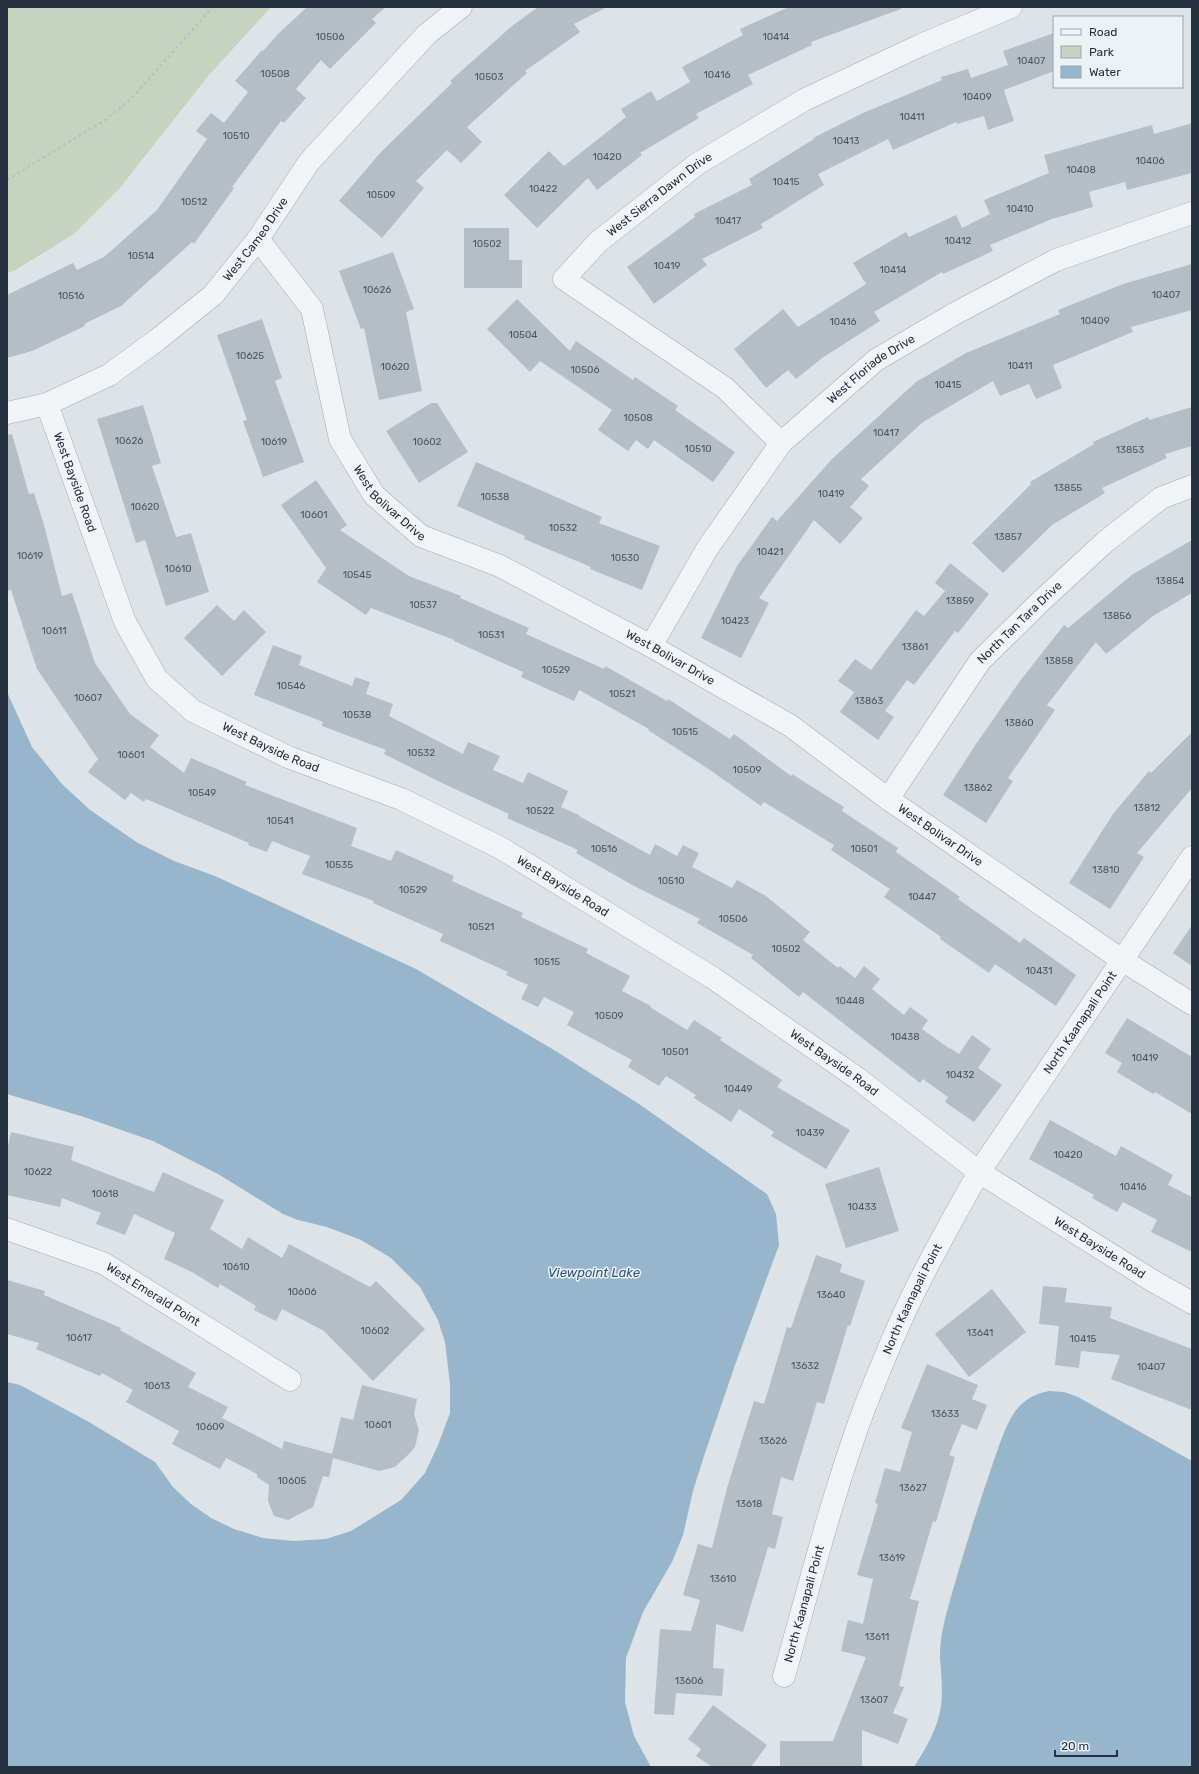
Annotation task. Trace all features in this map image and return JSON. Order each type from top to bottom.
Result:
[{"type":"street","name":"West Cameo Drive","points":[[7,413],[48,404],[109,375],[157,340],[213,294],[258,239],[309,162],[427,34],[462,7]]},
{"type":"street","name":"West Sierra Dawn Drive","points":[[781,443],[725,388],[564,279],[598,242],[697,164],[804,100],[921,45],[1011,7]]},
{"type":"street","name":"West Floriade Drive","points":[[650,646],[706,550],[781,443],[876,360],[954,314],[1056,260],[1192,213]]},
{"type":"street","name":"West Bolivar Drive","points":[[258,239],[312,309],[340,439],[374,495],[421,536],[500,566],[650,646],[791,726],[888,799],[1122,960],[1192,1004]]},
{"type":"street","name":"West Bayside Road","points":[[48,404],[125,622],[157,679],[193,711],[288,757],[401,799],[499,847],[713,978],[857,1078],[979,1172],[1153,1281],[1192,1303]]},
{"type":"street","name":"North Tan Tara Drive","points":[[888,799],[980,661],[1040,602],[1105,542],[1161,498],[1192,486]]},
{"type":"street","name":"North Kaanapali Point","points":[[784,1676],[825,1530],[866,1404],[909,1303],[948,1227],[979,1172],[1192,857]]},
{"type":"street","name":"West Emerald Point","points":[[7,1229],[104,1263],[290,1380]]},
{"type":"path","points":[[7,180],[105,120],[132,98],[213,7]]},
{"type":"green space","points":[[7,7],[271,7],[209,75],[119,189],[74,234],[14,271],[7,273]]},
{"type":"water","name":"Viewpoint Lake","points":[[7,692],[32,747],[62,784],[90,810],[138,843],[174,861],[215,876],[416,969],[554,1050],[639,1104],[767,1194],[776,1214],[779,1245],[735,1365],[705,1453],[693,1491],[683,1535],[672,1562],[643,1612],[626,1658],[625,1702],[634,1736],[651,1767],[7,1767],[7,1382],[20,1385],[89,1422],[155,1462],[173,1487],[191,1504],[211,1518],[234,1529],[263,1538],[293,1541],[326,1539],[351,1531],[401,1500],[425,1473],[438,1445],[450,1413],[450,1384],[445,1342],[438,1320],[420,1287],[391,1258],[361,1240],[327,1227],[298,1220],[283,1214],[218,1174],[153,1141],[84,1117],[7,1094]]},
{"type":"water","points":[[1049,1391],[1064,1392],[1078,1397],[1192,1461],[1192,1767],[914,1767],[931,1738],[937,1722],[941,1706],[942,1693],[940,1651],[944,1622],[969,1537],[1000,1444],[1007,1425],[1017,1408],[1029,1398]]},
{"type":"building","points":[[307,7],[386,7],[372,19],[376,23],[330,69],[321,60],[296,89],[306,98],[284,123],[281,121],[232,187],[234,188],[194,244],[192,242],[121,306],[84,324],[85,326],[32,351],[7,358],[7,295],[73,263],[77,270],[104,257],[157,210],[207,139],[196,131],[211,113],[224,123],[248,92],[235,81],[262,50],[263,51],[278,34]]},
{"type":"building","points":[[538,7],[607,7],[574,24],[580,32],[525,71],[527,73],[467,127],[482,142],[461,163],[447,150],[416,181],[424,188],[382,238],[339,201],[381,152],[452,83],[450,81],[512,26]]},
{"type":"building","points":[[789,7],[900,7],[901,9],[811,42],[812,45],[748,75],[753,84],[696,114],[699,118],[640,153],[642,155],[597,190],[588,178],[537,228],[504,195],[549,151],[564,166],[626,117],[621,109],[651,91],[657,101],[690,82],[682,67],[743,35],[740,29]]},
{"type":"building","points":[[1053,33],[1053,71],[1004,90],[1014,121],[988,130],[984,116],[957,124],[956,122],[893,150],[888,139],[818,174],[824,185],[761,224],[763,228],[702,259],[707,265],[654,304],[627,267],[695,217],[694,214],[752,185],[749,179],[814,139],[813,138],[863,113],[942,80],[941,77],[968,69],[971,78],[1008,65],[1003,51]]},
{"type":"building","points":[[1192,123],[1192,173],[1127,190],[1125,182],[1089,192],[1093,207],[1052,219],[990,245],[993,251],[943,274],[942,272],[874,312],[880,321],[822,358],[796,379],[788,370],[766,388],[734,349],[783,309],[798,327],[866,284],[853,263],[906,232],[909,237],[956,215],[962,228],[990,214],[984,200],[1049,173],[1044,155],[1152,125],[1154,134]]},
{"type":"building","points":[[464,228],[509,228],[509,260],[522,260],[522,288],[464,288]]},
{"type":"building","points":[[393,252],[414,309],[406,312],[422,391],[379,400],[364,328],[361,329],[339,271]]},
{"type":"building","points":[[1192,264],[1192,310],[1131,327],[1133,332],[1053,365],[1062,388],[1036,399],[1029,384],[1000,396],[993,381],[923,422],[861,479],[869,486],[850,507],[863,518],[840,544],[814,520],[759,598],[769,603],[741,658],[701,638],[737,566],[772,517],[777,521],[832,459],[916,382],[966,353],[1060,314],[1058,310],[1123,284]]},
{"type":"building","points":[[517,299],[570,351],[576,341],[633,380],[635,377],[678,406],[675,410],[735,452],[713,482],[654,440],[648,449],[636,440],[628,451],[598,430],[612,410],[540,361],[530,372],[487,329]]},
{"type":"building","points":[[262,319],[282,378],[275,381],[304,462],[263,477],[243,421],[247,420],[217,335]]},
{"type":"building","points":[[431,403],[437,403],[468,452],[419,483],[386,431]]},
{"type":"building","points":[[143,405],[161,463],[152,466],[176,537],[191,533],[209,592],[166,606],[145,540],[136,543],[97,419]]},
{"type":"building","points":[[1192,407],[1192,446],[1165,454],[1167,458],[1102,488],[1105,493],[1052,525],[1003,573],[972,543],[1031,484],[1030,482],[1094,444],[1093,442],[1148,417],[1149,420]]},
{"type":"building","points":[[12,434],[29,494],[34,493],[44,525],[62,596],[72,593],[95,663],[130,714],[159,735],[150,747],[184,773],[191,758],[247,782],[245,785],[357,828],[351,846],[391,861],[396,850],[454,876],[452,881],[523,913],[521,917],[588,949],[586,953],[630,976],[622,991],[651,1006],[650,1007],[687,1030],[694,1020],[722,1038],[720,1040],[782,1080],[777,1087],[850,1130],[826,1169],[771,1136],[774,1132],[739,1109],[731,1122],[694,1098],[696,1095],[666,1076],[659,1086],[628,1067],[632,1060],[567,1025],[574,1012],[544,997],[538,1007],[521,999],[528,985],[506,975],[508,972],[440,941],[443,934],[373,903],[374,901],[302,874],[310,856],[272,841],[267,852],[248,845],[249,843],[146,799],[144,802],[131,793],[125,800],[88,772],[98,759],[37,669],[11,590],[7,591],[7,435]]},
{"type":"building","points":[[476,462],[602,517],[599,523],[660,546],[642,590],[590,569],[591,567],[524,539],[525,536],[457,506]]},
{"type":"building","points":[[316,480],[347,525],[340,530],[409,576],[461,596],[460,598],[529,628],[526,634],[604,669],[605,666],[667,701],[668,699],[730,739],[734,734],[791,776],[792,774],[844,807],[842,811],[898,848],[896,852],[960,897],[958,899],[1020,943],[1024,938],[1076,975],[1056,1006],[995,964],[989,973],[884,897],[890,889],[831,850],[834,845],[764,802],[761,806],[710,770],[648,730],[649,729],[579,690],[574,701],[521,677],[523,672],[454,640],[371,608],[366,615],[317,582],[326,568],[281,505]]},
{"type":"building","points":[[1192,540],[1192,593],[1153,616],[1106,654],[1096,642],[1047,705],[1055,710],[1008,778],[1013,781],[986,823],[943,795],[1020,681],[1064,625],[1068,628],[1133,574]]},
{"type":"building","points":[[950,563],[989,594],[958,633],[955,631],[914,685],[907,680],[885,711],[894,717],[878,740],[840,712],[854,692],[838,681],[855,659],[871,670],[916,610],[924,616],[945,591],[935,583]]},
{"type":"building","points":[[217,605],[234,621],[244,610],[266,632],[222,676],[184,638]]},
{"type":"building","points":[[273,645],[302,656],[299,665],[352,686],[355,677],[370,682],[366,694],[393,704],[389,716],[463,754],[468,742],[500,756],[493,770],[523,783],[528,772],[568,791],[561,807],[579,815],[650,855],[655,844],[677,856],[683,845],[699,853],[692,867],[732,888],[737,880],[766,896],[810,932],[803,940],[838,968],[840,966],[855,978],[864,966],[880,979],[872,989],[904,1015],[910,1007],[928,1020],[922,1029],[950,1049],[959,1054],[972,1035],[991,1049],[978,1068],[1002,1085],[974,1122],[945,1102],[948,1097],[923,1079],[920,1083],[803,992],[799,997],[751,958],[753,955],[697,923],[700,919],[634,886],[576,853],[578,850],[507,818],[509,814],[384,754],[386,750],[322,726],[323,722],[254,695]]},
{"type":"building","points":[[1192,732],[1192,788],[1137,853],[1144,857],[1110,909],[1069,883],[1113,814],[1149,771],[1151,773]]},
{"type":"building","points":[[1192,925],[1192,966],[1173,953]]},
{"type":"building","points":[[1127,1018],[1192,1057],[1192,1114],[1155,1092],[1153,1094],[1117,1072],[1122,1063],[1105,1053]]},
{"type":"building","points":[[1050,1120],[1116,1156],[1121,1146],[1173,1175],[1168,1185],[1192,1197],[1192,1252],[1151,1232],[1157,1220],[1123,1202],[1117,1212],[1092,1198],[1094,1195],[1029,1159]]},
{"type":"building","points":[[11,1132],[74,1147],[71,1160],[154,1192],[163,1172],[224,1200],[210,1229],[242,1249],[248,1237],[282,1258],[289,1244],[370,1287],[376,1281],[425,1329],[373,1381],[324,1331],[282,1309],[276,1321],[254,1310],[256,1306],[220,1284],[218,1288],[192,1272],[164,1259],[175,1233],[134,1214],[125,1235],[96,1224],[101,1213],[62,1198],[60,1207],[7,1195],[7,1150]]},
{"type":"building","points":[[879,1167],[899,1231],[846,1248],[825,1184]]},
{"type":"building","points":[[816,1255],[842,1264],[840,1272],[865,1281],[850,1326],[848,1325],[824,1404],[817,1402],[793,1481],[781,1477],[772,1514],[783,1517],[775,1549],[768,1547],[743,1632],[716,1624],[713,1668],[724,1669],[722,1696],[676,1693],[674,1715],[654,1714],[660,1629],[691,1631],[700,1600],[683,1595],[698,1544],[712,1548],[727,1488],[754,1401],[764,1404],[787,1327],[791,1328]]},
{"type":"building","points":[[7,1280],[45,1291],[44,1295],[121,1328],[120,1330],[196,1373],[188,1387],[228,1407],[222,1418],[282,1449],[284,1441],[332,1454],[341,1417],[353,1420],[362,1385],[417,1399],[414,1414],[419,1430],[415,1447],[395,1467],[379,1471],[333,1458],[329,1477],[323,1476],[313,1507],[288,1520],[274,1516],[268,1501],[269,1485],[257,1477],[257,1474],[226,1458],[220,1469],[172,1444],[179,1431],[126,1402],[133,1390],[102,1373],[100,1376],[36,1349],[39,1343],[7,1334]]},
{"type":"building","points":[[1043,1286],[1067,1288],[1065,1302],[1112,1307],[1110,1318],[1192,1349],[1192,1410],[1111,1379],[1120,1355],[1081,1351],[1079,1368],[1055,1365],[1059,1326],[1039,1324]]},
{"type":"building","points":[[992,1289],[1026,1332],[969,1377],[935,1334]]},
{"type":"building","points":[[927,1364],[978,1385],[972,1399],[987,1405],[977,1430],[962,1424],[949,1455],[955,1457],[936,1522],[933,1521],[910,1599],[919,1601],[899,1686],[904,1687],[893,1713],[908,1719],[898,1744],[862,1730],[862,1767],[780,1767],[780,1741],[833,1741],[866,1657],[841,1651],[848,1620],[863,1624],[873,1579],[857,1575],[878,1504],[875,1503],[885,1468],[900,1472],[912,1432],[901,1428]]},
{"type":"building","points":[[713,1705],[767,1745],[751,1767],[712,1767],[696,1756],[701,1749],[688,1739]]}]
